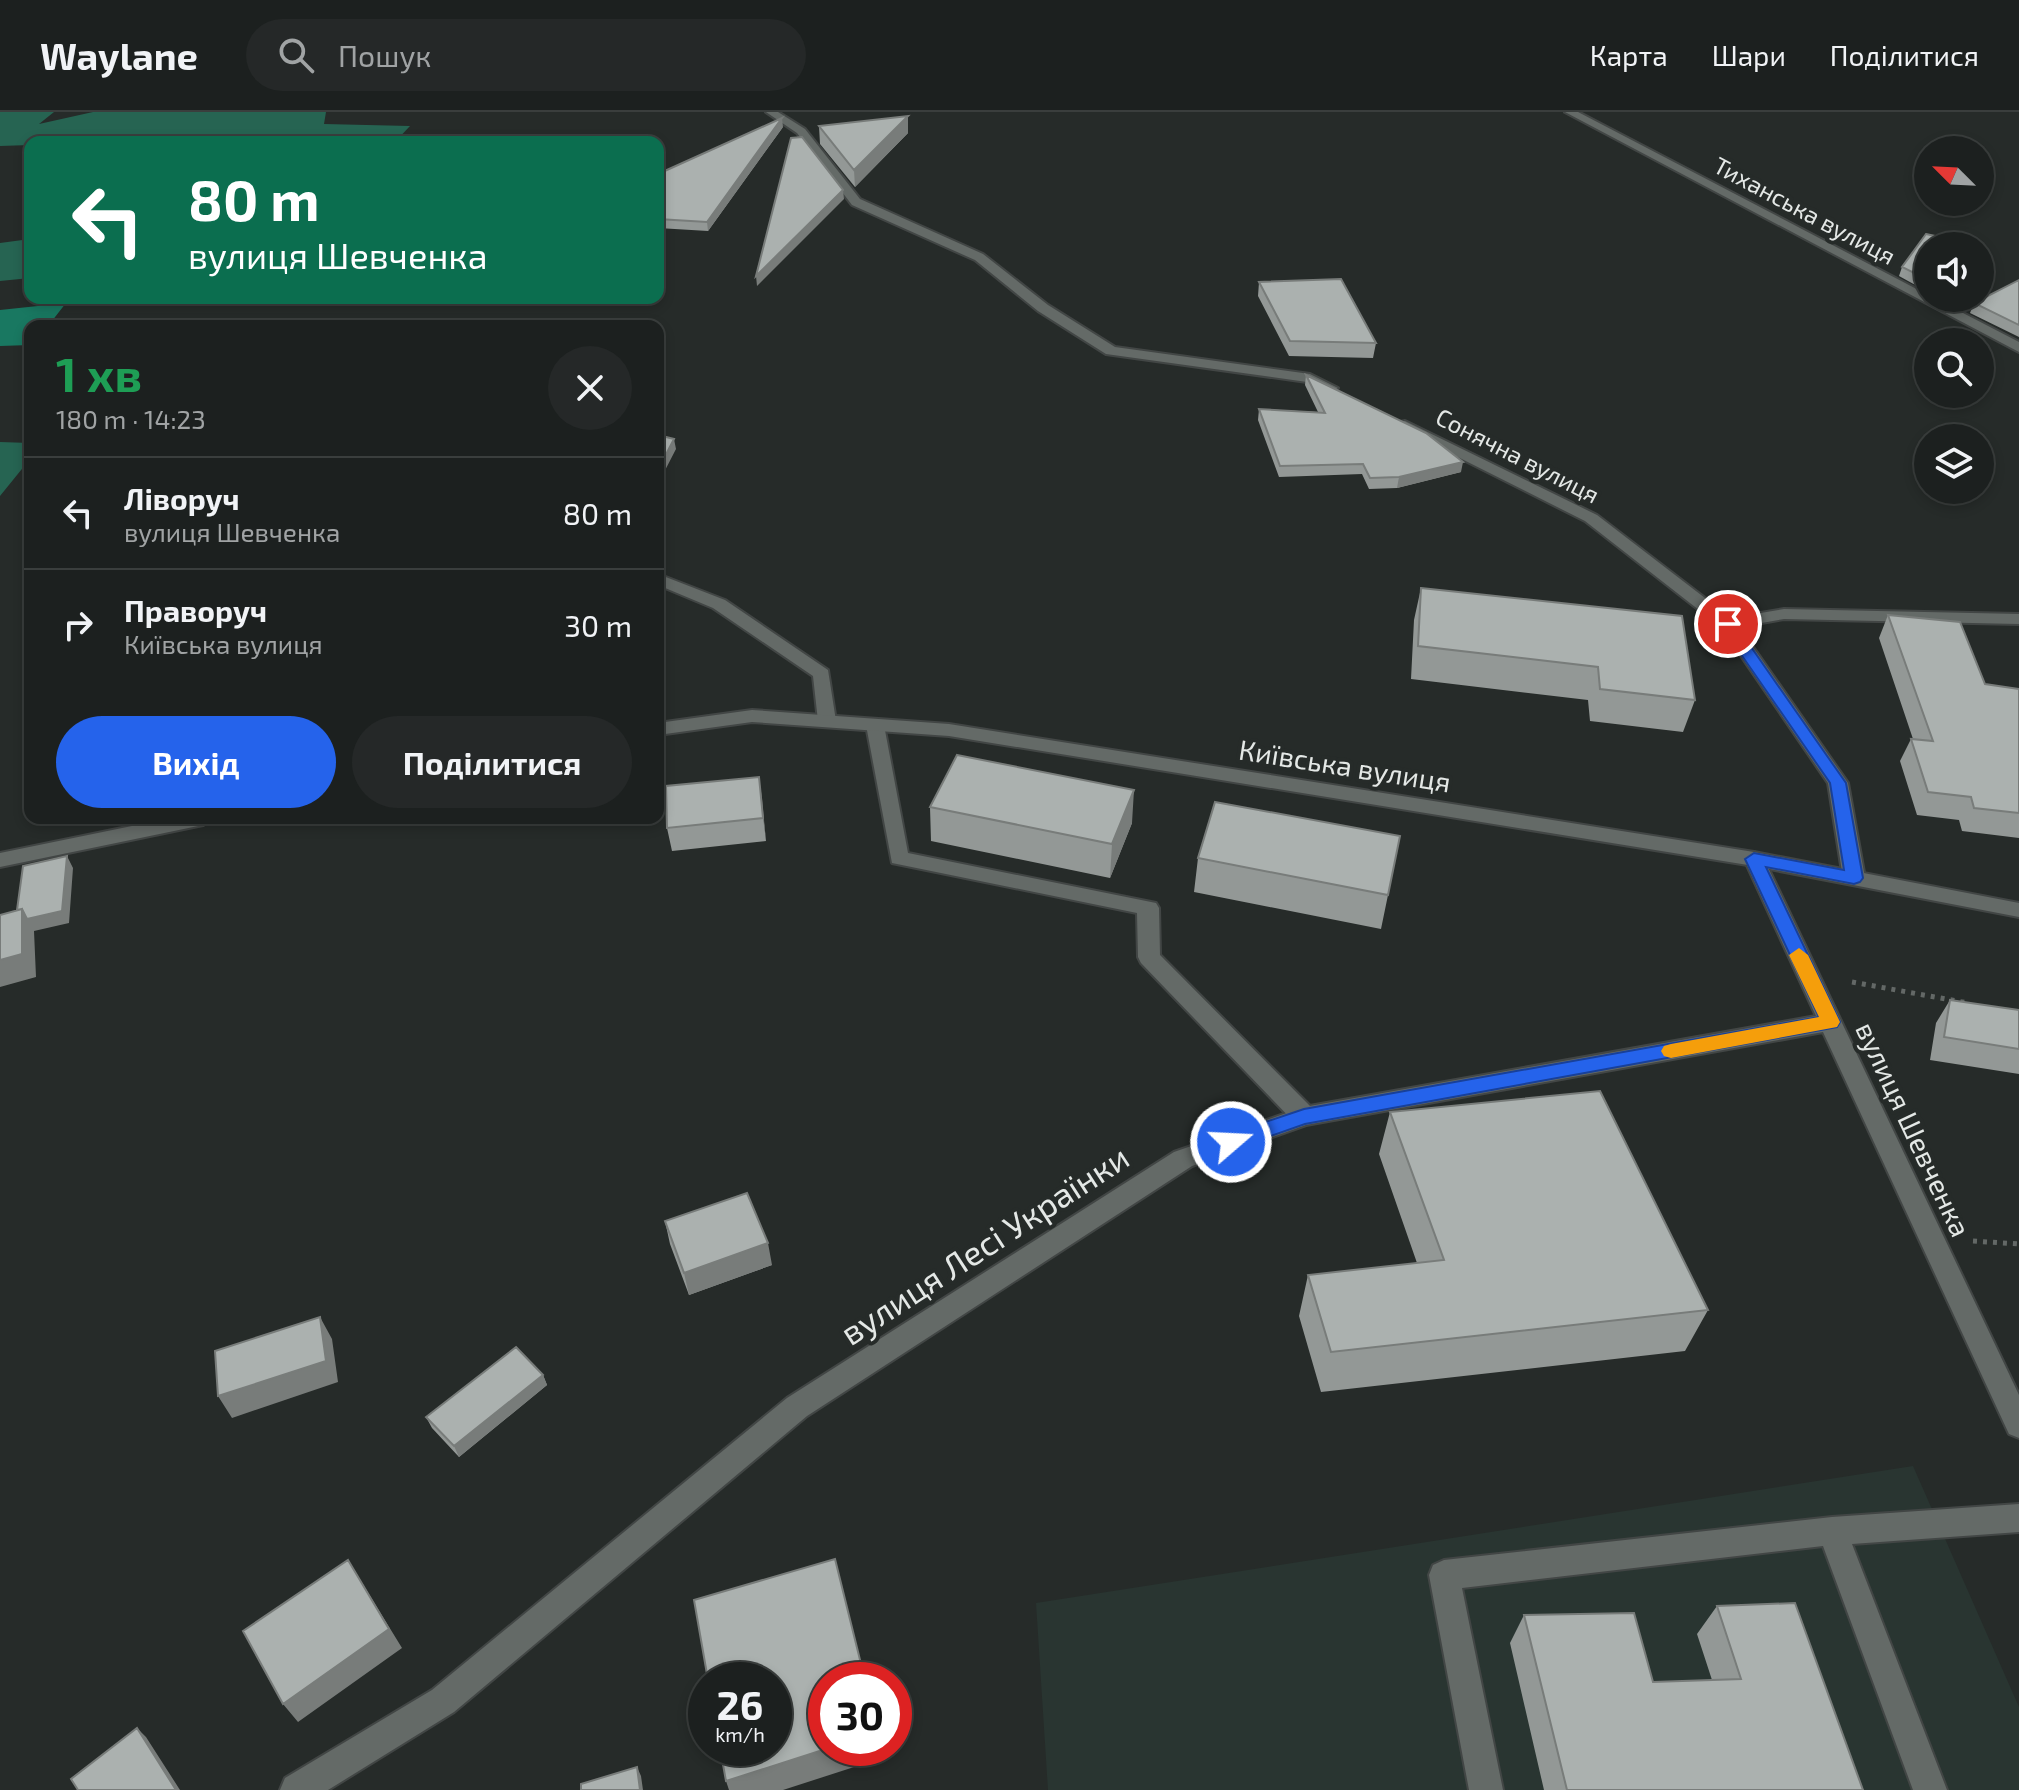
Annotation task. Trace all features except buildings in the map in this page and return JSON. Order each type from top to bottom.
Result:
[{"type":"street","points":[[771,112],[801,131],[856,202],[979,257],[1043,308],[1111,351],[1310,378],[1352,399]]},
{"type":"street","name":"Тиханська вулиця","points":[[1570,112],[2019,348]]},
{"type":"street","name":"Сонячна вулиця","points":[[1394,420],[1591,518],[1728,624],[1838,783],[1854,878]]},
{"type":"street","points":[[664,581],[719,604],[822,674],[827,721]]},
{"type":"street","points":[[1728,624],[1784,614],[2019,619]]},
{"type":"street","name":"Київська вулиця","points":[[664,728],[752,716],[965,733],[1754,859],[2019,910]]},
{"type":"street","points":[[875,725],[899,858],[1148,908],[1149,957],[1304,1116]]},
{"type":"street","points":[[0,860],[174,824]]},
{"type":"street","name":"вулиця Шевченка","points":[[1754,859],[2019,1425]]},
{"type":"street","name":"вулиця Лесі Українки","points":[[297,1790],[443,1701],[797,1407],[1183,1159],[1304,1116],[1831,1022]]},
{"type":"street","points":[[1486,1790],[1444,1575],[1832,1531],[2019,1518]]},
{"type":"street","points":[[1832,1531],[1930,1790]]},
{"type":"path","points":[[1808,974],[1974,1004]]},
{"type":"shaded area","points":[[0,112],[54,112],[39,124],[93,112],[326,112],[324,124],[410,126],[401,136],[24,136],[24,145],[0,146]]},
{"type":"shaded area","points":[[24,240],[24,279],[0,281],[0,243]]},
{"type":"shaded area","points":[[65,304],[53,320],[24,320],[24,345],[0,346],[0,310]]},
{"type":"shaded area","points":[[0,442],[24,443],[24,466],[0,496]]},
{"type":"shaded area","points":[[1913,1466],[2019,1707],[2019,1790],[1048,1790],[1036,1603]]},
{"type":"slow traffic","points":[[1671,1051],[1831,1022],[1799,955]]},
{"type":"route","points":[[1231,1142],[1304,1116],[1831,1022],[1754,859],[1854,878],[1838,783],[1728,624]]}]
